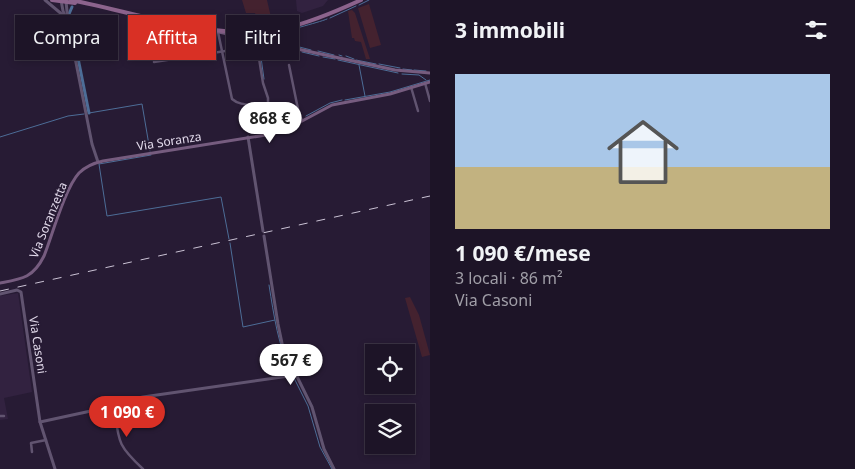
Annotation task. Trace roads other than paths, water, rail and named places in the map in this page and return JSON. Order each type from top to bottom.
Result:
[{"type":"main road","points":[[52,0],[89,4]]},
{"type":"main road","points":[[299,24],[361,0]]},
{"type":"main road","points":[[64,2],[89,4],[139,15]]},
{"type":"main road","points":[[72,2],[107,8]]},
{"type":"main road","points":[[218,32],[226,34]]},
{"type":"main road","points":[[299,49],[398,70],[430,73]]},
{"type":"main road","name":"Via Soranza","points":[[98,162],[273,134],[332,105],[385,95],[430,82]]},
{"type":"main road","name":"Via Soranzetta","points":[[0,283],[30,275],[40,265],[75,178],[84,169],[98,162]]},
{"type":"street","points":[[45,0],[63,15]]},
{"type":"street","points":[[64,2],[64,15]]},
{"type":"street","points":[[64,2],[67,15]]},
{"type":"street","points":[[67,10],[72,2]]},
{"type":"street","points":[[218,32],[229,92],[234,102],[251,106],[263,105],[268,108]]},
{"type":"street","points":[[154,62],[257,46],[263,83],[268,98],[273,134]]},
{"type":"street","points":[[75,60],[92,144],[98,162]]},
{"type":"street","points":[[290,65],[299,114],[302,120]]},
{"type":"street","points":[[425,83],[430,101]]},
{"type":"street","points":[[412,87],[418,111]]},
{"type":"street","points":[[248,137],[263,231]]},
{"type":"street","points":[[264,236],[280,337],[286,354],[312,406],[324,449],[334,469]]},
{"type":"street","name":"Via Casoni","points":[[0,294],[17,290],[21,292],[40,422]]},
{"type":"street","points":[[55,469],[40,422],[114,406],[143,396],[296,375]]},
{"type":"street","points":[[114,406],[117,435],[120,442],[127,453],[144,469]]},
{"type":"street","points":[[32,452],[30,443],[46,440]]},
{"type":"waterway","points":[[359,5],[369,0]]},
{"type":"waterway","points":[[330,18],[356,6]]},
{"type":"waterway","points":[[69,15],[72,7]]},
{"type":"waterway","points":[[299,28],[327,19]]},
{"type":"waterway","points":[[299,47],[311,50]]},
{"type":"waterway","points":[[318,51],[334,55]]},
{"type":"waterway","points":[[302,52],[319,56]]},
{"type":"waterway","points":[[346,56],[354,59]]},
{"type":"waterway","points":[[323,57],[335,59]]},
{"type":"waterway","points":[[78,60],[89,113]]},
{"type":"waterway","points":[[261,60],[264,79]]},
{"type":"waterway","points":[[338,60],[398,73]]},
{"type":"waterway","points":[[356,60],[376,64]]},
{"type":"waterway","points":[[379,64],[400,68]]},
{"type":"waterway","points":[[359,65],[365,96]]},
{"type":"waterway","points":[[403,69],[412,70]]},
{"type":"waterway","points":[[414,70],[426,71]]},
{"type":"waterway","points":[[402,74],[419,75],[426,80]]},
{"type":"waterway","points":[[345,100],[390,92],[430,80]]},
{"type":"waterway","points":[[306,116],[330,103],[342,100]]},
{"type":"waterway","points":[[89,113],[142,104],[150,151]]},
{"type":"waterway","points":[[0,137],[68,116],[84,114]]},
{"type":"waterway","points":[[283,128],[299,120]]},
{"type":"waterway","points":[[151,155],[99,164],[107,216],[221,197],[229,239]]},
{"type":"waterway","points":[[230,243],[243,327],[275,320]]},
{"type":"waterway","points":[[269,285],[280,342],[292,374]]},
{"type":"waterway","points":[[294,378],[308,406],[320,447],[332,469]]},
{"type":"railway","points":[[0,291],[430,196]]}]
